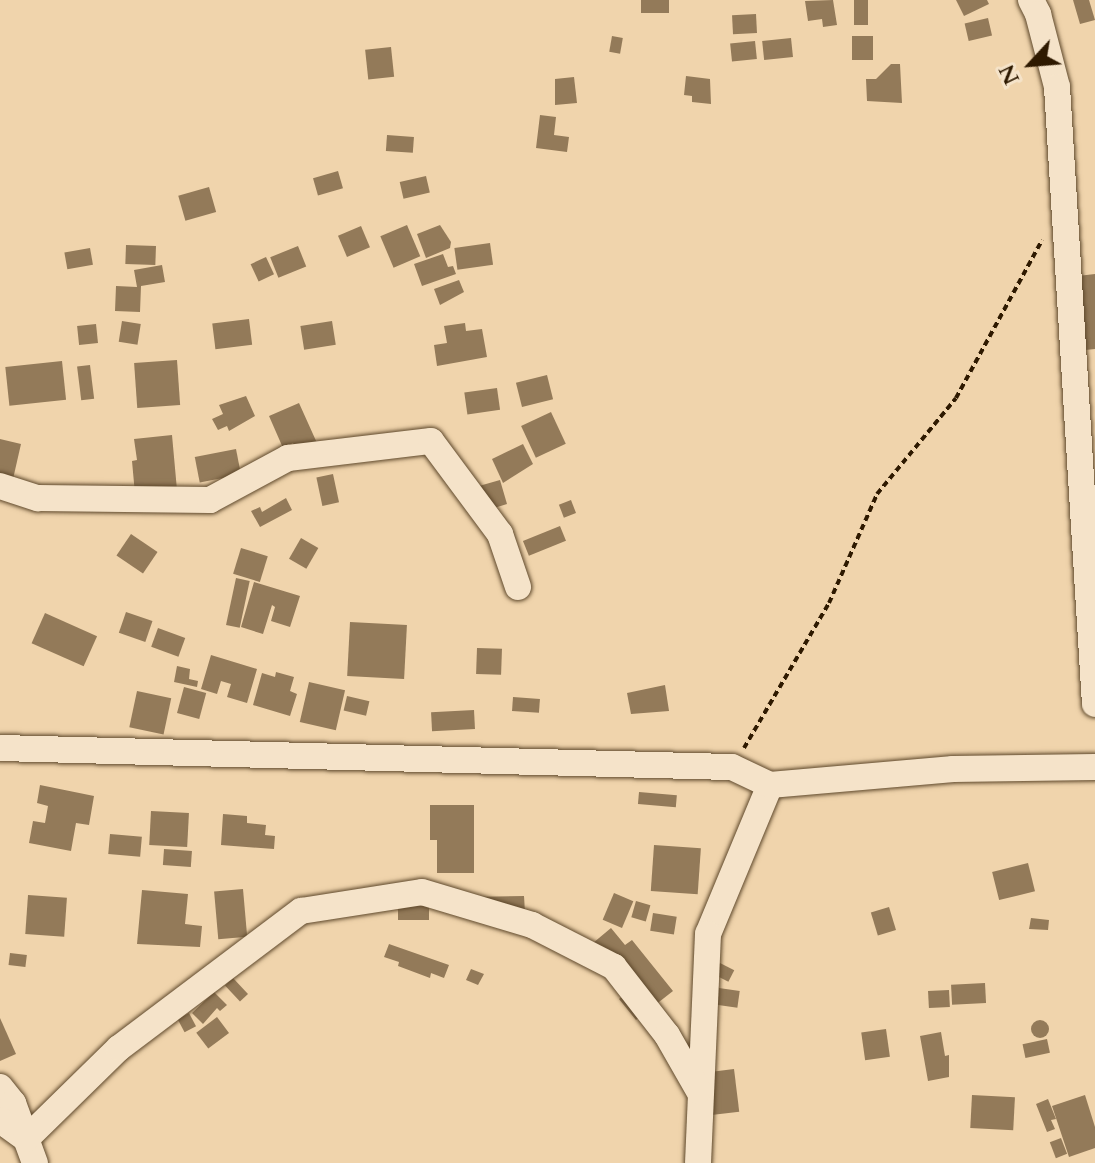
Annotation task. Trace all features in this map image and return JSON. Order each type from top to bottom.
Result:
[{"type":"street","points":[[1031,0],[1038,14],[1057,87],[1095,704]]},
{"type":"street","points":[[0,486],[38,498],[210,500],[288,458],[431,441],[500,534],[518,587]]},
{"type":"street","points":[[0,748],[732,767],[770,785],[953,769],[1095,767]]},
{"type":"street","points":[[698,1163],[708,934],[770,785]]},
{"type":"street","points":[[30,1151],[119,1048],[301,911],[422,892],[532,925],[614,967],[667,1035],[699,1091]]},
{"type":"street","points":[[0,1087],[13,1103],[30,1151]]},
{"type":"street","points":[[0,1120],[30,1151]]},
{"type":"path","points":[[732,767],[829,603],[877,494],[956,398],[1043,239]]},
{"type":"building","points":[[641,0],[669,0],[669,13],[641,13]]},
{"type":"building","points":[[833,0],[837,25],[823,27],[822,19],[808,21],[805,1]]},
{"type":"building","points":[[854,0],[868,0],[868,25],[854,25]]},
{"type":"building","points":[[956,0],[987,0],[989,4],[964,16]]},
{"type":"building","points":[[1073,0],[1089,0],[1095,20],[1080,24]]},
{"type":"building","points":[[756,14],[757,33],[733,34],[732,15]]},
{"type":"building","points":[[988,18],[992,36],[969,41],[965,23]]},
{"type":"building","points":[[612,36],[623,38],[620,54],[609,52]]},
{"type":"building","points":[[852,36],[873,36],[873,60],[852,60]]},
{"type":"building","points":[[791,38],[793,57],[764,60],[762,41]]},
{"type":"building","points":[[755,41],[757,59],[732,62],[730,44]]},
{"type":"building","points":[[391,47],[394,77],[368,80],[365,50]]},
{"type":"building","points":[[891,64],[900,64],[902,103],[867,101],[866,79],[876,79]]},
{"type":"building","points":[[686,76],[710,79],[711,104],[692,102],[692,96],[684,95]]},
{"type":"building","points":[[574,77],[577,103],[555,105],[555,79]]},
{"type":"building","points":[[540,115],[556,117],[554,135],[569,137],[567,152],[536,148]]},
{"type":"building","points":[[387,135],[414,137],[413,153],[386,151]]},
{"type":"building","points":[[338,171],[343,188],[318,195],[313,178]]},
{"type":"building","points":[[426,176],[430,193],[404,199],[400,182]]},
{"type":"building","points":[[209,187],[216,212],[185,221],[178,196]]},
{"type":"building","points":[[407,225],[420,256],[394,268],[380,236]]},
{"type":"building","points":[[440,225],[451,242],[450,248],[426,258],[417,234]]},
{"type":"building","points":[[361,226],[370,247],[347,257],[338,236]]},
{"type":"building","points":[[490,243],[493,265],[457,270],[454,248]]},
{"type":"building","points":[[126,245],[156,246],[155,265],[125,264]]},
{"type":"building","points":[[298,246],[306,266],[278,278],[270,257]]},
{"type":"building","points":[[90,248],[93,265],[67,269],[64,253]]},
{"type":"building","points":[[443,254],[448,267],[453,266],[456,274],[422,286],[414,264]]},
{"type":"building","points":[[266,257],[274,274],[259,281],[251,264]]},
{"type":"building","points":[[162,265],[165,282],[141,286],[140,312],[115,311],[116,286],[137,287],[134,270]]},
{"type":"building","points":[[1095,274],[1095,349],[1075,351],[1069,277]]},
{"type":"building","points":[[459,280],[464,292],[440,305],[434,289]]},
{"type":"building","points":[[249,319],[252,345],[215,349],[212,324]]},
{"type":"building","points":[[122,321],[141,324],[137,345],[119,342]]},
{"type":"building","points":[[332,321],[336,345],[304,350],[300,326]]},
{"type":"building","points":[[465,323],[466,331],[482,329],[487,357],[437,366],[434,345],[447,343],[444,326]]},
{"type":"building","points":[[96,324],[98,343],[79,345],[77,326]]},
{"type":"building","points":[[177,360],[180,405],[137,408],[134,363]]},
{"type":"building","points":[[62,361],[66,400],[9,406],[5,367]]},
{"type":"building","points":[[90,365],[94,399],[81,400],[77,367]]},
{"type":"building","points":[[547,375],[553,399],[522,407],[516,383]]},
{"type":"building","points":[[497,388],[500,410],[467,414],[464,393]]},
{"type":"building","points":[[246,396],[255,416],[229,431],[227,426],[218,430],[212,419],[223,414],[219,405]]},
{"type":"building","points":[[299,403],[317,443],[305,444],[297,452],[293,443],[283,448],[269,416]]},
{"type":"building","points":[[551,412],[566,444],[536,458],[521,426]]},
{"type":"building","points":[[172,435],[177,490],[135,494],[132,461],[137,460],[134,439]]},
{"type":"building","points":[[0,439],[21,444],[13,479],[0,476]]},
{"type":"building","points":[[523,444],[533,464],[503,483],[492,459]]},
{"type":"building","points":[[236,449],[241,475],[200,483],[195,457]]},
{"type":"building","points":[[333,474],[339,502],[322,506],[316,478]]},
{"type":"building","points":[[500,480],[507,504],[491,509],[472,488]]},
{"type":"building","points":[[286,498],[292,510],[260,527],[251,511],[260,507],[262,512]]},
{"type":"building","points":[[571,500],[576,513],[564,518],[559,505]]},
{"type":"building","points":[[560,526],[566,541],[529,556],[523,541]]},
{"type":"building","points":[[131,534],[158,552],[143,573],[116,556]]},
{"type":"building","points":[[301,538],[318,548],[306,569],[289,559]]},
{"type":"building","points":[[241,548],[268,556],[260,582],[233,574]]},
{"type":"building","points":[[236,578],[250,581],[240,628],[226,625]]},
{"type":"building","points":[[254,582],[300,596],[290,627],[271,621],[275,607],[272,605],[263,634],[241,627]]},
{"type":"building","points":[[126,612],[152,621],[145,642],[119,633]]},
{"type":"building","points":[[45,613],[97,636],[84,666],[32,643]]},
{"type":"building","points":[[350,622],[407,625],[404,679],[347,676]]},
{"type":"building","points":[[158,628],[185,638],[178,657],[151,647]]},
{"type":"building","points":[[477,648],[502,649],[501,675],[476,674]]},
{"type":"building","points":[[211,655],[257,669],[247,703],[227,697],[231,684],[221,681],[217,694],[201,689]]},
{"type":"building","points":[[177,666],[190,669],[189,679],[198,681],[197,687],[174,682]]},
{"type":"building","points":[[276,672],[294,677],[290,691],[297,694],[290,716],[253,705],[262,673],[275,677]]},
{"type":"building","points":[[309,682],[345,690],[336,730],[300,722]]},
{"type":"building","points":[[665,685],[669,711],[631,714],[627,693]]},
{"type":"building","points":[[184,687],[206,693],[199,719],[177,713]]},
{"type":"building","points":[[137,691],[171,698],[164,734],[129,727]]},
{"type":"building","points":[[347,696],[369,701],[366,716],[344,711]]},
{"type":"building","points":[[513,697],[540,699],[539,713],[512,711]]},
{"type":"building","points":[[474,710],[475,729],[432,731],[431,712]]},
{"type":"building","points":[[40,785],[94,796],[89,825],[76,823],[71,851],[29,843],[33,821],[45,823],[48,806],[37,803]]},
{"type":"building","points":[[639,792],[677,795],[676,807],[638,804]]},
{"type":"building","points":[[430,805],[474,805],[474,873],[437,873],[437,840],[430,840]]},
{"type":"building","points":[[151,811],[189,813],[187,847],[149,845]]},
{"type":"building","points":[[223,814],[247,816],[247,823],[266,825],[265,835],[275,836],[274,849],[221,845]]},
{"type":"building","points":[[110,834],[142,837],[140,857],[108,854]]},
{"type":"building","points":[[654,845],[701,848],[698,894],[651,891]]},
{"type":"building","points":[[164,849],[192,851],[191,867],[163,865]]},
{"type":"building","points":[[1028,863],[1035,891],[999,900],[992,872]]},
{"type":"building","points":[[243,889],[247,937],[218,939],[214,892]]},
{"type":"building","points":[[142,890],[188,894],[185,924],[202,926],[200,947],[137,944]]},
{"type":"building","points":[[614,893],[633,901],[622,928],[603,920]]},
{"type":"building","points":[[28,895],[67,898],[64,937],[25,934]]},
{"type":"building","points":[[524,896],[525,913],[469,897]]},
{"type":"building","points":[[636,901],[650,905],[646,921],[631,917]]},
{"type":"building","points":[[398,906],[429,906],[429,920],[398,920]]},
{"type":"building","points":[[889,907],[896,930],[878,936],[871,913]]},
{"type":"building","points":[[653,913],[677,917],[674,935],[650,931]]},
{"type":"building","points":[[1031,918],[1049,920],[1048,930],[1029,929]]},
{"type":"building","points":[[611,928],[625,945],[632,940],[673,991],[636,1020],[619,999],[632,988],[587,948]]},
{"type":"building","points":[[389,944],[449,965],[444,978],[431,973],[430,978],[398,966],[399,962],[384,957]]},
{"type":"building","points":[[10,953],[27,955],[25,967],[9,965]]},
{"type":"building","points":[[720,963],[734,970],[728,982],[714,975]]},
{"type":"building","points":[[471,969],[484,974],[478,985],[466,980]]},
{"type":"building","points":[[233,978],[248,994],[240,1002],[225,986]]},
{"type":"building","points":[[985,983],[986,1003],[952,1005],[951,985]]},
{"type":"building","points":[[712,987],[740,991],[737,1008],[710,1004]]},
{"type":"building","points":[[949,990],[950,1007],[929,1008],[928,991]]},
{"type":"building","points":[[214,992],[227,1005],[220,1011],[217,1008],[203,1024],[192,1013]]},
{"type":"building","points":[[189,1013],[196,1026],[185,1032],[178,1019]]},
{"type":"building","points":[[217,1017],[229,1033],[208,1049],[196,1033]]},
{"type":"building","points":[[0,1018],[16,1054],[0,1061]]},
{"type":"building","points":[[1040,1020],[1049,1029],[1040,1038],[1031,1029]]},
{"type":"building","points":[[886,1029],[890,1057],[865,1060],[861,1032]]},
{"type":"building","points":[[941,1032],[945,1056],[949,1055],[949,1077],[928,1081],[920,1036]]},
{"type":"building","points":[[1047,1039],[1050,1053],[1025,1058],[1023,1044]]},
{"type":"building","points":[[734,1069],[739,1112],[711,1115],[706,1072]]},
{"type":"building","points":[[972,1095],[1015,1097],[1013,1130],[970,1128]]},
{"type":"building","points":[[1085,1095],[1095,1127],[1095,1148],[1069,1157],[1052,1106]]},
{"type":"building","points":[[1048,1099],[1056,1119],[1051,1120],[1055,1129],[1047,1132],[1036,1104]]},
{"type":"building","points":[[1061,1138],[1067,1154],[1056,1158],[1050,1142]]}]
